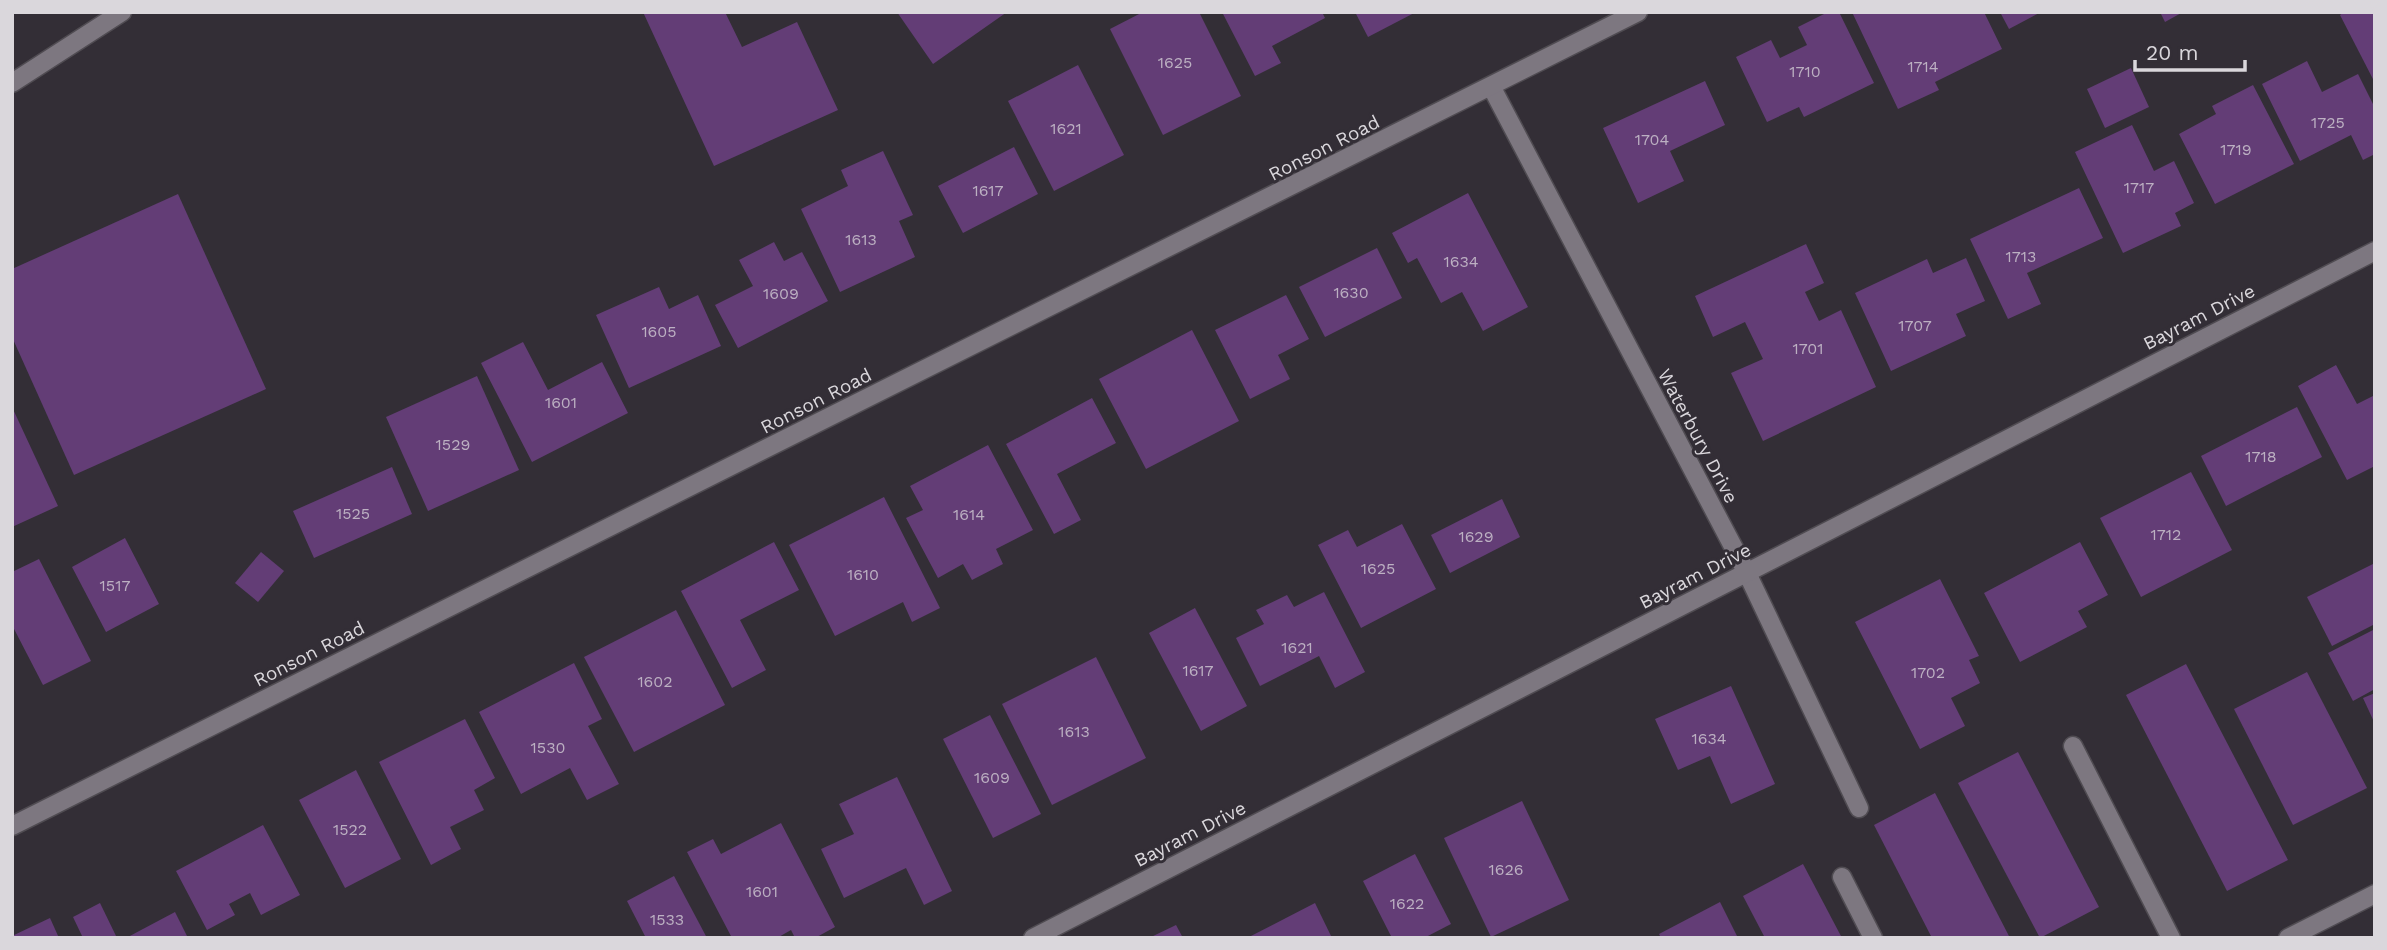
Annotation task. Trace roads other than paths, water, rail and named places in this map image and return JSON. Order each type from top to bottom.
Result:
[{"type":"street","points":[[12,83],[121,12]]},
{"type":"street","name":"Ronson Road","points":[[12,826],[1492,88],[1638,12]]},
{"type":"street","name":"Waterbury Drive","points":[[1492,88],[1747,573],[1859,808]]},
{"type":"street","name":"Bayram Drive","points":[[1033,938],[2375,251]]},
{"type":"street","points":[[2073,746],[2171,938]]},
{"type":"street","points":[[1842,877],[1873,938]]},
{"type":"street","points":[[2288,938],[2375,894]]}]
